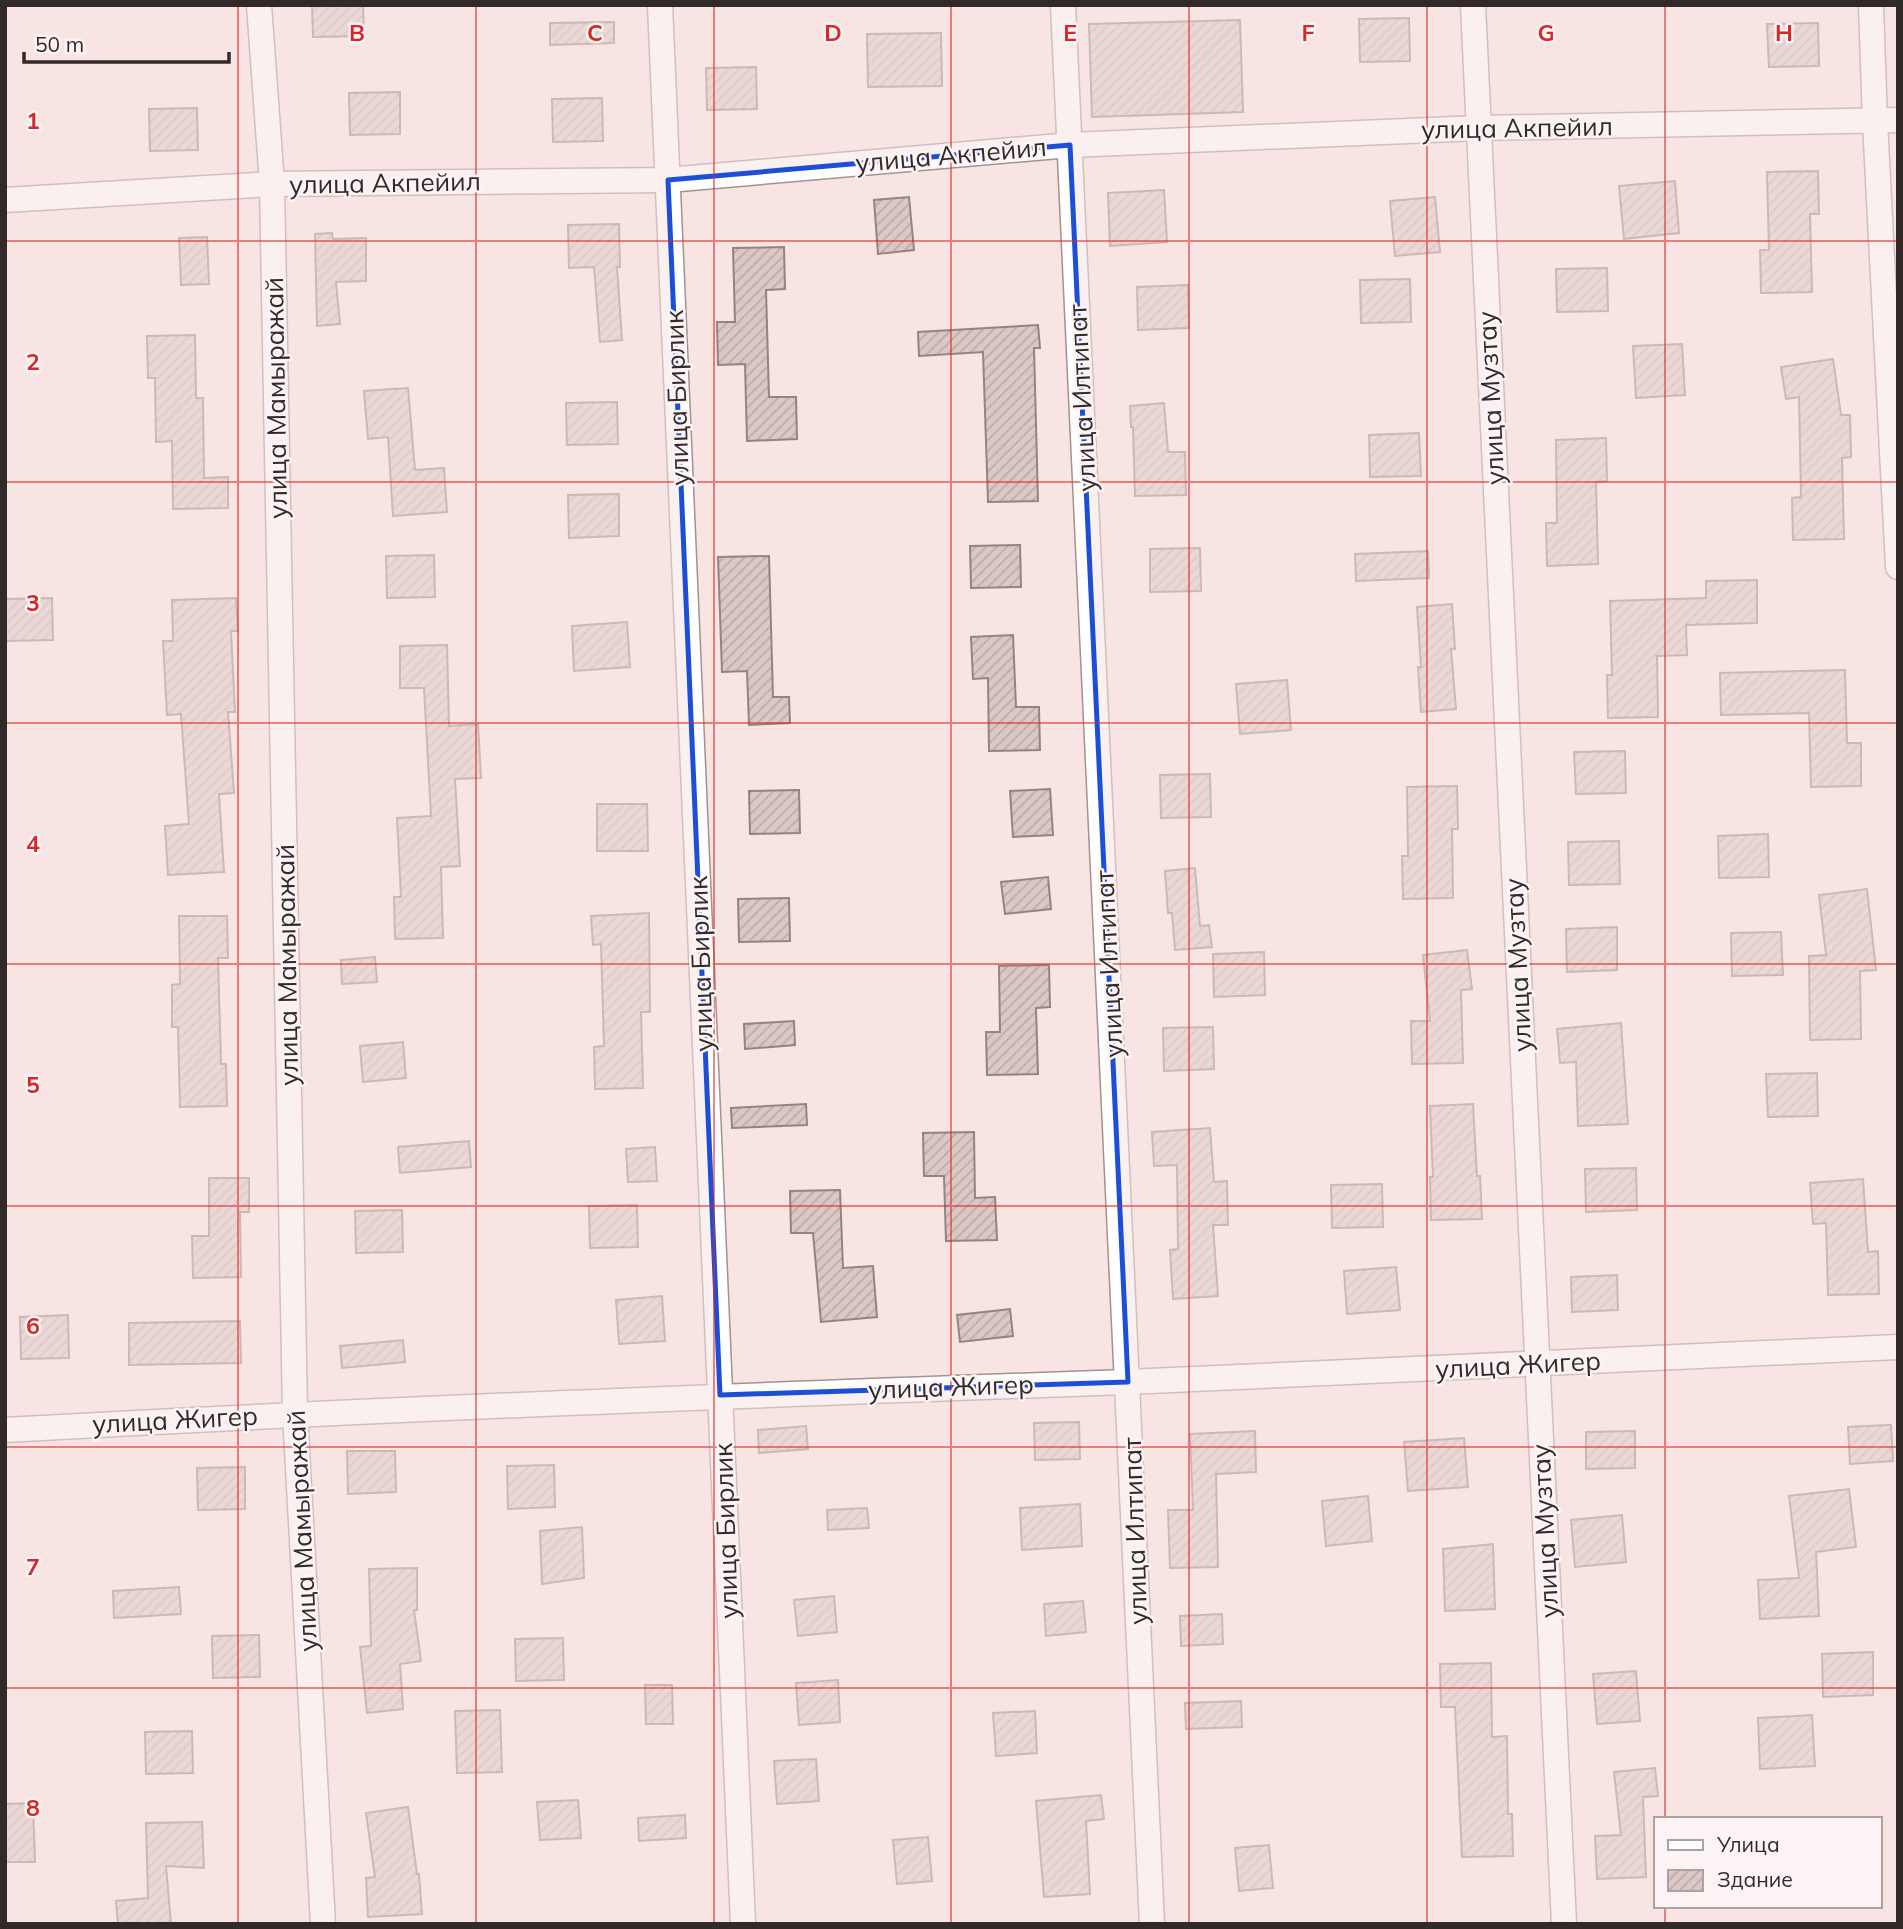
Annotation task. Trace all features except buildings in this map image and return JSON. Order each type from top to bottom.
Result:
[{"type":"street","name":"улица Мамыражай","points":[[259,5],[272,184],[295,1413],[323,1924]]},
{"type":"street","name":"улица Бирлик","points":[[660,5],[743,1924]]},
{"type":"street","name":"улица Илтипат","points":[[1063,5],[1152,1924]]},
{"type":"street","name":"улица Музтау","points":[[1474,5],[1564,1924]]},
{"type":"street","points":[[1871,5],[1886,121],[1898,566]]},
{"type":"street","name":"улица Акпейил","points":[[5,200],[272,184],[668,180],[1070,145],[1479,128],[1886,121]]},
{"type":"street","name":"улица Жигер","points":[[5,1430],[295,1413],[1536,1365],[1898,1347]]},
{"type":"highlighted area","points":[[1070,145],[1128,1382],[720,1395],[668,180]]}]
